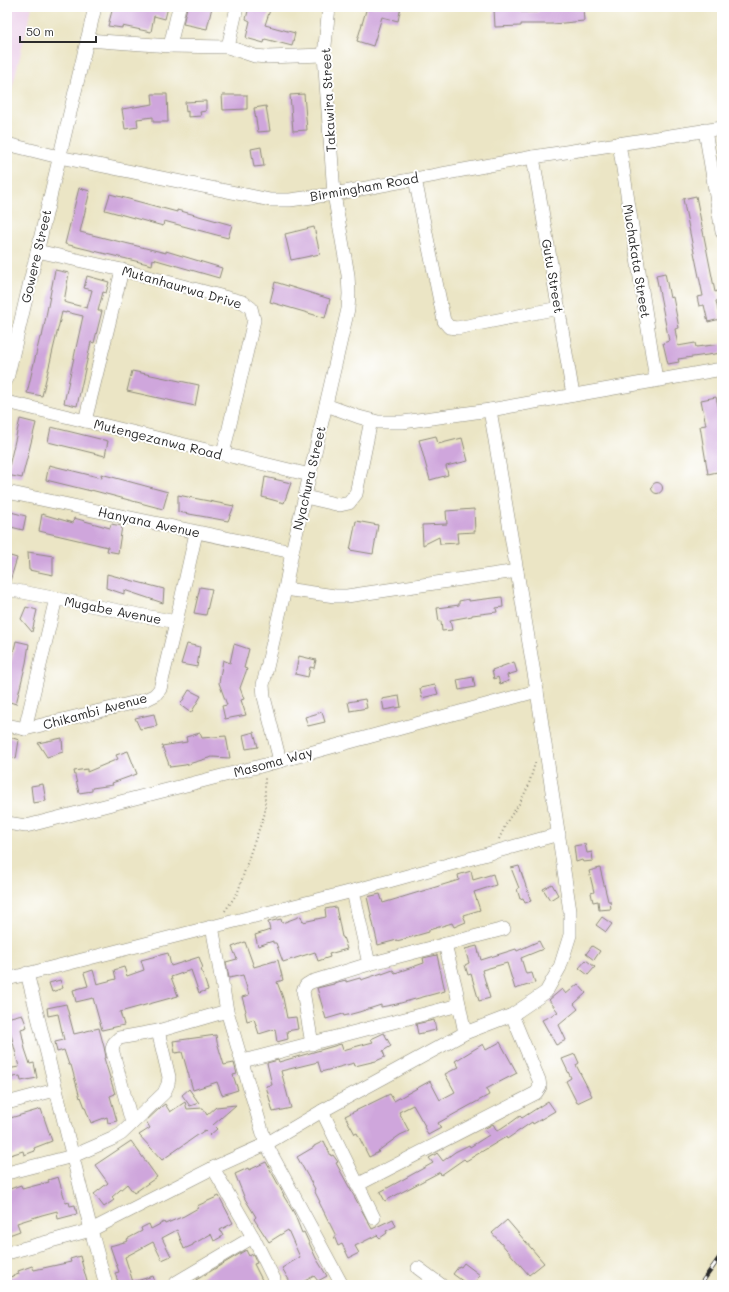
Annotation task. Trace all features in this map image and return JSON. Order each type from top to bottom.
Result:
[{"type":"street","name":"Gowere Street","points":[[7,378],[95,7]]},
{"type":"street","points":[[170,46],[179,7]]},
{"type":"street","points":[[228,47],[237,7]]},
{"type":"street","name":"Takawira Street","points":[[329,7],[324,55],[334,194]]},
{"type":"street","points":[[86,40],[170,46],[228,47],[255,56],[267,57],[324,55]]},
{"type":"street","name":"Birmingham Road","points":[[7,144],[59,157],[270,200],[290,200],[334,194],[533,157],[722,128]]},
{"type":"street","points":[[705,130],[722,232]]},
{"type":"street","name":"Muchakata Street","points":[[619,143],[656,380]]},
{"type":"street","name":"Gutu Street","points":[[533,157],[573,395]]},
{"type":"street","points":[[415,179],[444,321],[449,327],[457,328],[559,308]]},
{"type":"street","name":"Nyachura Street","points":[[280,761],[264,697],[263,685],[348,309],[350,294],[334,194]]},
{"type":"street","name":"Mutanhaurwa Drive","points":[[37,250],[122,270],[244,302],[251,308],[254,320],[223,454]]},
{"type":"street","points":[[85,421],[122,270]]},
{"type":"street","points":[[326,404],[378,422],[403,422],[490,410],[722,369]]},
{"type":"street","name":"Mutengezanwa Road","points":[[7,402],[310,475]]},
{"type":"street","points":[[7,1253],[91,1230],[213,1168],[266,1144],[322,1111],[465,1033],[512,1015],[546,992],[560,967],[570,935],[570,910],[537,691],[490,410]]},
{"type":"street","points":[[305,498],[340,505],[349,503],[356,494],[371,420]]},
{"type":"street","name":"Hanyana Avenue","points":[[7,492],[292,552]]},
{"type":"street","name":"Mugabe Avenue","points":[[7,589],[176,622],[196,533]]},
{"type":"street","points":[[285,589],[335,596],[347,596],[516,571]]},
{"type":"street","points":[[25,729],[56,598]]},
{"type":"street","name":"Chikambi Avenue","points":[[7,725],[25,729],[145,700],[154,695],[160,689],[176,622]]},
{"type":"street","name":"Masoma Way","points":[[7,824],[26,826],[265,765],[537,691]]},
{"type":"street","points":[[7,979],[353,891],[559,834]]},
{"type":"street","points":[[353,891],[369,964]]},
{"type":"street","points":[[212,926],[228,1011],[266,1144],[342,1285]]},
{"type":"street","points":[[312,1044],[303,991],[306,985],[311,982],[369,964],[504,928]]},
{"type":"street","points":[[445,944],[465,1033]]},
{"type":"street","points":[[27,973],[55,1090],[106,1285]]},
{"type":"street","points":[[243,1061],[459,1005]]},
{"type":"street","points":[[132,1123],[112,1049],[114,1043],[119,1038],[158,1030],[228,1011]]},
{"type":"street","points":[[357,1185],[536,1093],[540,1087],[539,1080],[512,1015]]},
{"type":"street","points":[[7,1173],[73,1156],[121,1134],[164,1093],[168,1084],[169,1077],[158,1030]]},
{"type":"street","points":[[7,1103],[55,1090]]},
{"type":"street","points":[[322,1111],[374,1218]]},
{"type":"street","points":[[213,1168],[253,1237],[274,1279],[274,1285]]},
{"type":"street","points":[[174,1285],[253,1237]]},
{"type":"street","points":[[418,1268],[441,1285]]},
{"type":"path","points":[[492,853],[508,820],[528,787],[537,758]]},
{"type":"path","points":[[212,926],[227,909],[238,892],[250,852],[265,813],[265,765]]},
{"type":"shaded area","points":[[7,7],[32,7],[7,109]]},
{"type":"building","points":[[113,7],[168,7],[165,19],[154,16],[151,32],[122,26],[122,28],[108,26]]},
{"type":"building","points":[[187,7],[212,7],[207,29],[183,24]]},
{"type":"building","points":[[249,7],[271,7],[265,25],[295,33],[292,46],[265,39],[264,43],[246,38],[250,21],[246,19]]},
{"type":"building","points":[[367,7],[401,7],[398,21],[382,17],[373,46],[357,41]]},
{"type":"building","points":[[538,7],[583,7],[584,21],[553,24],[521,24],[521,26],[495,27],[494,9],[521,9],[521,12],[538,12]]},
{"type":"building","points":[[152,94],[167,94],[168,122],[153,122],[153,117],[137,119],[138,127],[125,129],[122,109],[153,104]]},
{"type":"building","points":[[304,94],[307,130],[293,131],[290,95]]},
{"type":"building","points":[[222,95],[247,95],[247,109],[223,110]]},
{"type":"building","points":[[206,101],[206,111],[200,112],[201,116],[188,117],[185,102]]},
{"type":"building","points":[[266,106],[270,131],[258,132],[254,108]]},
{"type":"building","points":[[261,147],[264,166],[254,167],[251,149]]},
{"type":"building","points":[[79,188],[90,191],[80,232],[166,253],[166,251],[222,268],[219,278],[153,259],[152,265],[65,244]]},
{"type":"building","points":[[110,194],[232,225],[228,238],[164,221],[163,226],[105,210]]},
{"type":"building","points":[[696,196],[715,292],[717,291],[719,300],[716,301],[720,319],[708,322],[704,305],[699,306],[697,297],[703,296],[683,199]]},
{"type":"building","points":[[314,227],[320,254],[291,260],[285,234]]},
{"type":"building","points":[[55,270],[69,273],[64,302],[87,308],[92,290],[84,288],[87,276],[109,282],[106,293],[103,292],[98,311],[102,311],[94,343],[91,342],[77,406],[64,403],[83,316],[62,312],[42,396],[27,393],[40,337],[42,337]]},
{"type":"building","points":[[665,273],[670,298],[673,297],[679,328],[675,329],[678,346],[695,343],[696,347],[722,344],[722,353],[678,359],[679,362],[668,364],[663,343],[669,341],[656,275]]},
{"type":"building","points":[[275,282],[330,299],[325,318],[270,302]]},
{"type":"building","points":[[132,371],[199,385],[195,406],[127,391]]},
{"type":"building","points":[[716,397],[722,422],[722,471],[708,474],[700,426],[706,425],[701,400]]},
{"type":"building","points":[[20,419],[36,423],[22,478],[7,475]]},
{"type":"building","points":[[51,427],[108,441],[105,456],[48,442]]},
{"type":"building","points":[[436,436],[438,444],[462,438],[468,461],[446,466],[448,475],[430,480],[419,440]]},
{"type":"building","points":[[49,465],[102,478],[101,474],[168,492],[163,509],[46,480]]},
{"type":"building","points":[[265,477],[291,483],[284,503],[262,497]]},
{"type":"building","points":[[655,483],[659,483],[661,484],[661,492],[655,493],[652,490],[652,486]]},
{"type":"building","points":[[178,495],[234,506],[228,521],[178,512]]},
{"type":"building","points":[[474,509],[475,532],[457,533],[458,543],[440,544],[439,537],[423,545],[422,525],[447,524],[446,511]]},
{"type":"building","points":[[7,511],[26,516],[23,530],[7,526]]},
{"type":"building","points":[[42,514],[73,523],[74,518],[110,528],[111,524],[122,526],[118,553],[107,551],[108,547],[39,531]]},
{"type":"building","points":[[356,521],[378,525],[373,554],[350,550]]},
{"type":"building","points":[[28,552],[53,556],[53,575],[29,570]]},
{"type":"building","points":[[7,555],[17,558],[10,581],[7,581]]},
{"type":"building","points":[[107,574],[164,589],[163,603],[124,590],[124,594],[106,588]]},
{"type":"building","points":[[200,587],[212,589],[206,615],[194,613]]},
{"type":"building","points":[[502,597],[503,607],[496,608],[497,612],[472,615],[450,620],[452,630],[442,631],[437,608],[459,605],[459,601],[469,599],[469,601]]},
{"type":"building","points":[[26,607],[37,610],[32,632],[21,619]]},
{"type":"building","points":[[16,641],[29,644],[16,704],[7,701],[7,674]]},
{"type":"building","points":[[187,644],[200,647],[197,667],[181,664]]},
{"type":"building","points":[[234,644],[249,649],[244,668],[247,669],[240,688],[244,699],[241,700],[246,715],[225,719],[222,706],[227,705],[219,683],[223,660],[230,663]]},
{"type":"building","points":[[299,656],[316,660],[314,668],[310,667],[308,677],[295,674]]},
{"type":"building","points":[[514,662],[517,672],[507,675],[509,681],[500,684],[498,677],[494,679],[492,670]]},
{"type":"building","points":[[473,677],[475,687],[459,690],[457,680]]},
{"type":"building","points":[[435,685],[438,694],[422,698],[420,688]]},
{"type":"building","points":[[189,690],[201,696],[191,713],[180,705]]},
{"type":"building","points":[[399,696],[401,707],[384,710],[382,699]]},
{"type":"building","points":[[365,699],[367,708],[350,711],[348,702]]},
{"type":"building","points":[[322,712],[325,722],[308,726],[305,717]]},
{"type":"building","points":[[154,714],[157,726],[140,729],[135,718]]},
{"type":"building","points":[[254,732],[258,747],[246,749],[243,735]]},
{"type":"building","points":[[200,733],[202,738],[226,736],[230,758],[212,757],[185,765],[170,767],[162,746],[187,742],[186,737]]},
{"type":"building","points":[[7,738],[19,740],[16,759],[7,756]]},
{"type":"building","points":[[62,738],[63,752],[47,757],[38,743]]},
{"type":"building","points":[[128,751],[137,774],[112,783],[113,785],[92,788],[92,791],[79,793],[74,771],[87,769],[87,772],[118,759],[116,755]]},
{"type":"building","points":[[43,784],[46,801],[33,803],[31,786]]},
{"type":"building","points":[[585,844],[587,853],[592,852],[593,861],[583,862],[582,860],[576,862],[574,846]]},
{"type":"building","points":[[519,866],[531,901],[525,903],[523,898],[520,899],[517,889],[519,888],[511,868]]},
{"type":"building","points":[[600,868],[611,909],[599,910],[598,901],[593,902],[591,893],[594,892],[589,871]]},
{"type":"building","points":[[471,871],[473,880],[493,874],[496,885],[474,892],[480,910],[463,915],[466,922],[454,927],[452,923],[429,930],[429,932],[378,945],[367,897],[380,894],[383,903],[459,880],[458,875]]},
{"type":"building","points":[[552,884],[558,895],[550,900],[543,889]]},
{"type":"building","points":[[336,907],[342,937],[347,949],[329,954],[330,957],[318,961],[315,952],[283,962],[276,943],[273,943],[273,941],[258,946],[255,935],[270,930],[268,922],[281,919],[282,923],[301,916],[303,922],[326,917],[325,909]]},
{"type":"building","points":[[602,917],[612,924],[606,932],[596,925]]},
{"type":"building","points":[[539,941],[543,949],[521,958],[526,974],[532,973],[535,983],[515,989],[507,963],[482,970],[490,998],[479,1001],[471,974],[468,975],[465,965],[469,963],[465,949],[477,946],[481,960],[516,949],[517,951]]},
{"type":"building","points":[[245,942],[254,967],[278,960],[283,980],[277,982],[283,998],[287,1018],[296,1017],[298,1029],[287,1031],[288,1039],[277,1042],[275,1029],[259,1034],[254,1019],[247,1021],[242,997],[249,995],[243,975],[229,978],[226,962],[237,959],[232,947]]},
{"type":"building","points":[[592,946],[600,951],[594,960],[586,954]]},
{"type":"building","points":[[168,953],[171,966],[199,957],[203,968],[201,969],[208,990],[199,993],[191,970],[171,977],[178,996],[120,1012],[124,1025],[102,1030],[93,998],[76,1002],[73,990],[88,986],[84,973],[93,970],[97,984],[116,979],[114,970],[124,967],[127,976],[144,970],[141,960]]},
{"type":"building","points":[[437,955],[445,991],[397,1004],[381,1007],[381,1005],[344,1016],[343,1014],[326,1019],[317,988],[346,980],[346,982],[360,978],[361,980],[393,970],[395,973],[424,963],[423,958]]},
{"type":"building","points":[[586,960],[595,967],[588,975],[579,968]]},
{"type":"building","points":[[60,980],[63,988],[52,992],[49,983]]},
{"type":"building","points":[[578,984],[586,993],[574,1004],[578,1009],[559,1025],[566,1040],[556,1045],[542,1020],[558,1012],[549,1000],[562,989],[566,994]]},
{"type":"building","points":[[66,1004],[74,1034],[99,1028],[106,1057],[104,1058],[115,1094],[110,1096],[117,1121],[108,1123],[107,1117],[91,1123],[81,1097],[80,1098],[71,1065],[69,1065],[64,1050],[57,1052],[55,1042],[64,1040],[58,1014],[48,1016],[47,1008]]},
{"type":"building","points":[[22,1014],[27,1027],[21,1029],[25,1049],[30,1064],[34,1063],[37,1078],[21,1081],[20,1076],[7,1078],[7,1069],[19,1067],[7,1018]]},
{"type":"building","points":[[434,1020],[436,1030],[418,1034],[416,1024]]},
{"type":"building","points":[[384,1033],[391,1046],[383,1051],[385,1057],[376,1061],[355,1066],[354,1063],[321,1072],[318,1062],[281,1071],[291,1108],[273,1112],[266,1086],[272,1085],[267,1063],[278,1060],[279,1062],[341,1044],[343,1050],[373,1042],[371,1039]]},
{"type":"building","points":[[216,1035],[224,1065],[234,1063],[237,1074],[233,1075],[238,1090],[222,1095],[217,1082],[193,1090],[182,1052],[175,1053],[173,1041]]},
{"type":"building","points":[[500,1042],[517,1073],[486,1089],[489,1095],[438,1123],[441,1128],[428,1135],[424,1127],[425,1126],[413,1105],[399,1112],[409,1131],[400,1135],[378,1151],[379,1152],[369,1157],[357,1133],[355,1134],[345,1116],[390,1094],[394,1101],[430,1081],[440,1100],[455,1092],[445,1074],[459,1067],[455,1061],[483,1044],[486,1050]]},
{"type":"building","points":[[575,1054],[579,1063],[576,1065],[592,1096],[577,1103],[566,1081],[571,1078],[562,1059]]},
{"type":"building","points":[[189,1089],[199,1103],[190,1106],[182,1095]]},
{"type":"building","points":[[548,1101],[555,1111],[533,1124],[532,1122],[507,1139],[506,1137],[466,1161],[464,1159],[441,1175],[440,1172],[385,1201],[380,1192],[433,1163],[429,1158],[437,1153],[443,1161],[455,1152],[469,1145],[470,1147],[489,1135],[484,1129],[493,1124],[497,1131],[520,1116],[522,1118]]},
{"type":"building","points":[[185,1102],[187,1109],[203,1108],[207,1115],[216,1107],[236,1105],[213,1125],[217,1129],[210,1135],[205,1130],[162,1160],[139,1135],[150,1128],[146,1121],[165,1104],[170,1112]]},
{"type":"building","points":[[41,1109],[52,1141],[34,1148],[35,1151],[24,1155],[23,1151],[7,1156],[7,1119]]},
{"type":"building","points":[[131,1141],[157,1177],[134,1193],[127,1184],[112,1197],[114,1200],[104,1207],[94,1194],[108,1183],[95,1165]]},
{"type":"building","points":[[324,1141],[331,1156],[333,1155],[338,1162],[336,1163],[372,1229],[393,1219],[396,1226],[386,1231],[387,1233],[380,1238],[377,1235],[355,1246],[359,1253],[349,1258],[342,1244],[338,1246],[334,1236],[336,1236],[319,1202],[314,1190],[315,1189],[297,1157]]},
{"type":"building","points":[[266,1162],[294,1213],[302,1233],[304,1232],[316,1258],[327,1276],[318,1281],[314,1276],[297,1285],[292,1285],[282,1268],[300,1257],[288,1230],[269,1242],[254,1219],[256,1217],[245,1199],[235,1174],[248,1168],[249,1170]]},
{"type":"building","points":[[58,1177],[66,1203],[69,1202],[70,1206],[75,1205],[77,1214],[58,1219],[57,1211],[42,1215],[17,1223],[20,1231],[9,1235],[7,1230],[7,1190],[21,1185],[22,1189],[49,1182],[48,1180]]},
{"type":"building","points":[[219,1196],[233,1223],[220,1230],[223,1236],[214,1241],[211,1234],[184,1249],[177,1230],[162,1238],[171,1256],[162,1260],[153,1242],[125,1257],[133,1282],[153,1276],[156,1285],[119,1285],[115,1273],[119,1272],[110,1246],[128,1241],[127,1239],[142,1231],[141,1228],[149,1224],[151,1229],[164,1222],[165,1224],[184,1216],[198,1208],[197,1206]]},
{"type":"building","points":[[507,1220],[544,1263],[529,1275],[492,1233]]},
{"type":"building","points":[[246,1250],[249,1256],[253,1254],[257,1263],[254,1264],[262,1280],[251,1285],[198,1285],[196,1280]]},
{"type":"building","points":[[80,1256],[88,1285],[7,1285],[7,1278],[19,1274],[18,1271],[32,1266],[34,1270],[71,1262],[70,1259]]},
{"type":"building","points":[[464,1263],[480,1275],[473,1285],[468,1285],[453,1274],[459,1266],[461,1267]]},
{"type":"railway","points":[[700,1285],[722,1254]]}]
